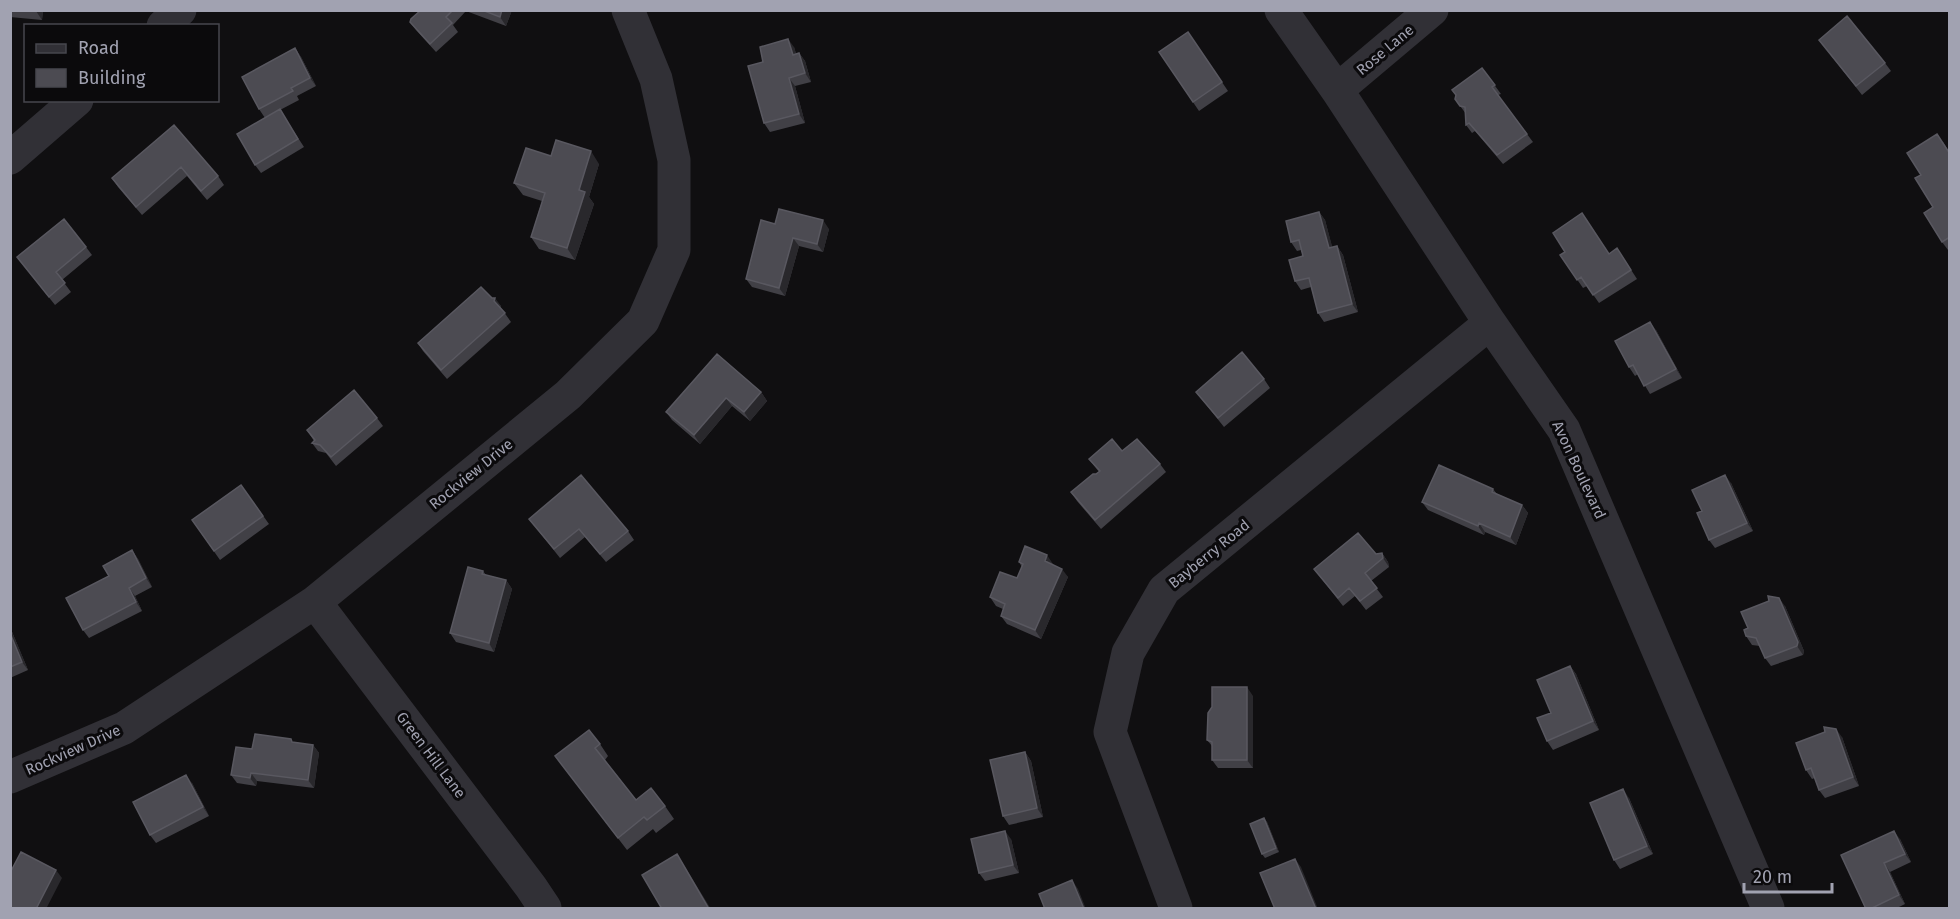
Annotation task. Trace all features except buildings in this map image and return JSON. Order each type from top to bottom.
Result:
[{"type":"street","points":[[165,24],[180,10]]},
{"type":"street","name":"Rockview Drive","points":[[10,777],[124,728],[315,602],[568,395],[643,321],[674,250],[674,160],[656,79],[628,10]]},
{"type":"street","name":"Avon Boulevard","points":[[1281,10],[1564,430],[1767,909]]},
{"type":"street","name":"Rose Lane","points":[[1337,90],[1432,10]]},
{"type":"street","points":[[10,158],[75,102]]},
{"type":"street","name":"Bayberry Road","points":[[1176,909],[1110,732],[1128,653],[1164,591],[1490,323]]},
{"type":"street","name":"Green Hill Lane","points":[[315,602],[531,887],[544,909]]}]
